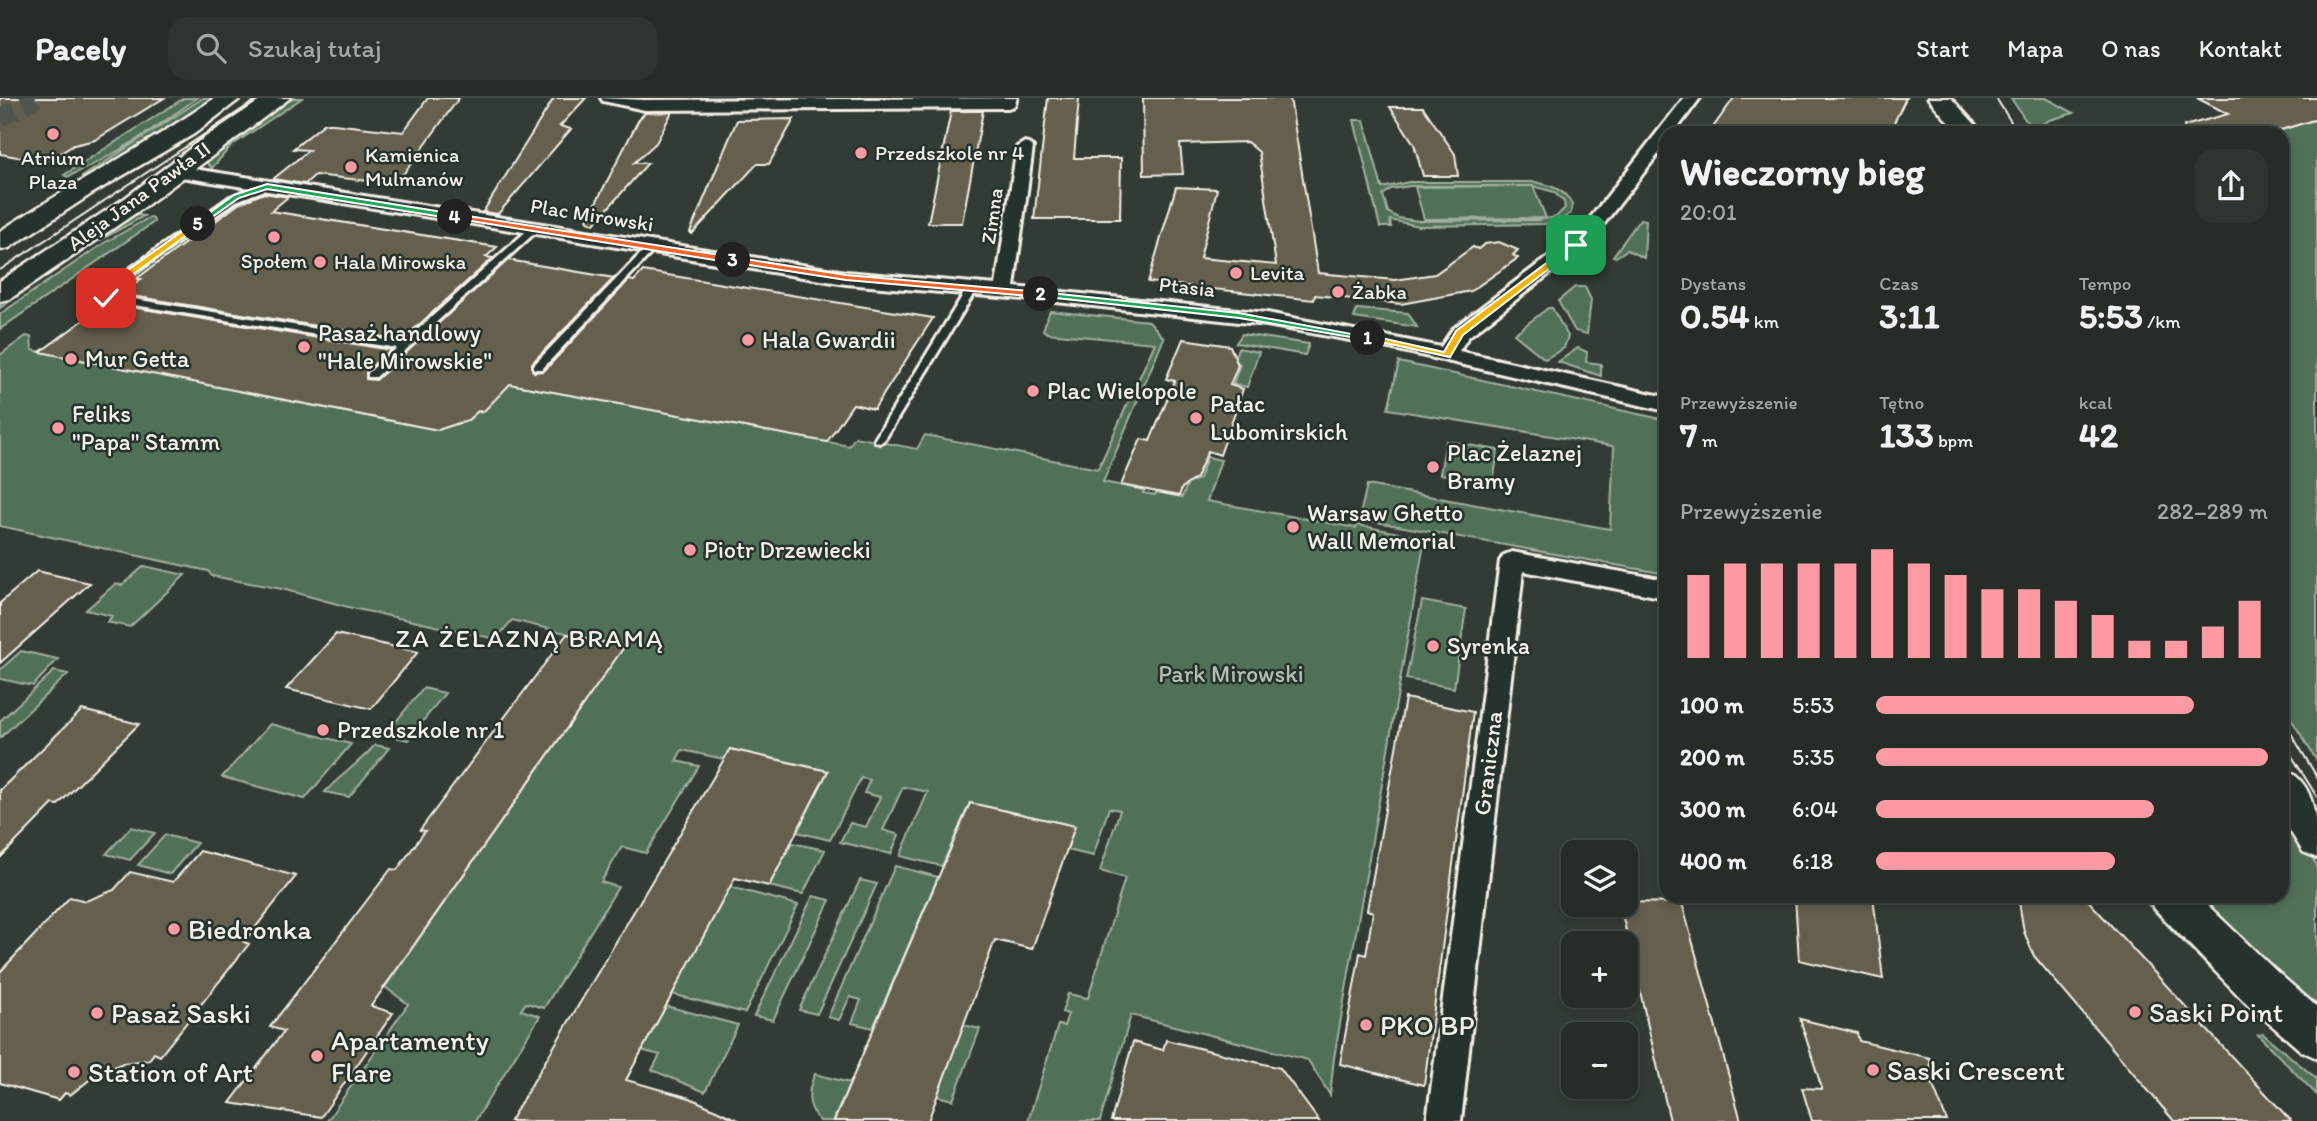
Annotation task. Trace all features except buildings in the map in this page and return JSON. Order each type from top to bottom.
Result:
[{"type":"main road","name":"Aleja Jana Pawła II","points":[[0,242],[84,188],[186,130],[230,98]]},
{"type":"main road","name":"Aleja Jana Pawła II","points":[[0,293],[134,203],[279,98]]},
{"type":"main road","points":[[1939,98],[1965,126]]},
{"type":"main road","points":[[1965,98],[1991,126]]},
{"type":"main road","points":[[2289,795],[2317,840]]},
{"type":"main road","points":[[2177,903],[2260,986],[2317,1036]]},
{"type":"street","points":[[608,98],[645,105],[1008,103],[1009,98]]},
{"type":"street","points":[[1671,126],[1692,98]]},
{"type":"street","points":[[1659,142],[1583,239],[1460,333],[1447,355],[1659,402]]},
{"type":"street","name":"Zimna","points":[[1004,292],[1025,147]]},
{"type":"street","name":"Plac Mirowski","points":[[175,171],[846,278],[1004,292]]},
{"type":"street","name":"Ptasia","points":[[1004,292],[1257,318],[1324,328],[1447,355]]},
{"type":"street","name":"Graniczna","points":[[1444,1121],[1512,561],[1659,588]]},
{"type":"lane","points":[[267,186],[233,199],[106,290],[104,297],[405,346]]},
{"type":"lane","points":[[372,375],[534,229]]},
{"type":"lane","points":[[538,367],[652,247]]},
{"type":"lane","points":[[880,439],[971,290]]},
{"type":"green space","points":[[184,98],[197,98],[117,151],[67,177],[64,175]]},
{"type":"green space","points":[[203,98],[214,98],[156,137],[82,177]]},
{"type":"green space","points":[[293,98],[302,98],[231,146],[212,168],[207,163],[210,156]]},
{"type":"green space","points":[[2011,98],[2046,98],[2074,113],[2039,126],[2029,126]]},
{"type":"green space","points":[[2317,104],[2317,761],[2289,715],[2289,128],[2314,120]]},
{"type":"green space","points":[[1354,120],[1364,120],[1382,188],[1409,182],[1535,182],[1561,191],[1572,204],[1571,213],[1561,220],[1545,224],[1419,226],[1390,220],[1391,227],[1380,227]],"holes":[[[1410,186],[1532,186],[1415,187],[1424,219],[1546,218],[1533,186],[1554,192],[1564,202],[1565,208],[1556,217],[1538,220],[1419,221],[1398,218],[1388,212],[1383,195],[1391,189]]]},
{"type":"green space","points":[[133,214],[144,216],[100,240],[0,308],[0,305]]},
{"type":"green space","points":[[150,217],[154,222],[0,329],[0,314],[104,243]]},
{"type":"green space","points":[[1640,219],[1646,220],[1644,258],[1627,250],[1616,257],[1613,256]]},
{"type":"green space","points":[[1575,287],[1585,287],[1591,300],[1587,334],[1575,331],[1558,301]]},
{"type":"green space","points":[[1548,308],[1552,308],[1568,336],[1564,348],[1545,359],[1514,334]]},
{"type":"green space","points":[[1357,309],[1408,313],[1417,327],[1354,318]]},
{"type":"green space","name":"Park Mirowski","points":[[1050,311],[1149,321],[1164,338],[1103,482],[1144,490],[1143,493],[1155,495],[1157,492],[1182,497],[1188,483],[1199,479],[1207,457],[1221,460],[1207,501],[1425,538],[1334,1058],[1330,1095],[1308,1060],[1131,1015],[1100,1121],[1028,1121],[1058,1025],[1064,1026],[1068,1014],[1062,1012],[1068,994],[1088,998],[1125,878],[1100,871],[1120,810],[1109,808],[1093,856],[1067,850],[1075,826],[970,803],[942,866],[900,856],[928,792],[903,787],[883,830],[899,835],[891,854],[840,842],[850,823],[866,827],[880,797],[864,793],[870,780],[861,778],[830,840],[797,832],[828,771],[730,749],[723,759],[682,750],[676,761],[699,766],[646,853],[622,847],[601,882],[618,887],[544,1008],[526,1003],[521,1010],[540,1016],[475,1121],[327,1121],[408,1004],[385,987],[624,647],[512,620],[496,639],[352,608],[282,589],[212,576],[208,571],[0,526],[0,355],[26,336],[31,337],[32,350],[438,430],[468,420],[476,412],[481,413],[510,384],[849,446],[855,437],[917,449],[925,435],[1098,469],[1155,343],[1047,333],[1043,330]]},
{"type":"green space","points":[[1242,334],[1309,344],[1305,355],[1236,343]]},
{"type":"green space","points":[[1238,348],[1259,352],[1247,387],[1233,384],[1240,364],[1234,359]]},
{"type":"green space","points":[[1578,348],[1587,352],[1586,362],[1601,364],[1601,376],[1558,362]]},
{"type":"green space","points":[[1399,362],[1659,418],[1659,573],[1359,519],[1367,485],[1610,529],[1612,446],[1388,409]]},
{"type":"green space","points":[[1446,441],[1498,450],[1493,483],[1440,474]]},
{"type":"green space","points":[[144,566],[185,575],[130,627],[107,622],[112,616],[86,610],[115,584],[122,585]]},
{"type":"green space","points":[[1422,601],[1466,609],[1454,688],[1406,679]]},
{"type":"green space","points":[[21,651],[58,659],[33,686],[0,679],[0,670]]},
{"type":"green space","points":[[54,671],[68,674],[0,738],[0,721]]},
{"type":"green space","points":[[423,688],[445,693],[408,740],[385,735]]},
{"type":"green space","points":[[270,724],[351,744],[305,799],[222,777]]},
{"type":"green space","points":[[375,745],[389,748],[349,797],[325,792],[363,757]]},
{"type":"green space","points":[[2289,826],[2317,865],[2317,1017],[2195,903],[2289,903]]},
{"type":"green space","points":[[131,827],[155,833],[130,860],[106,854]]},
{"type":"green space","points":[[165,835],[197,843],[170,874],[138,865]]},
{"type":"green space","points":[[792,843],[825,850],[803,894],[769,886]]},
{"type":"green space","points":[[895,866],[938,877],[873,1028],[852,1023],[861,1000],[850,997],[839,1020],[828,1017]]},
{"type":"green space","points":[[860,880],[877,884],[817,1014],[799,1010]]},
{"type":"green space","points":[[730,887],[798,905],[745,1013],[672,994]]},
{"type":"green space","points":[[813,896],[830,900],[773,1020],[754,1016]]},
{"type":"green space","points":[[2147,903],[2160,903],[2317,1054],[2317,1061],[2225,983]]},
{"type":"green space","points":[[666,1006],[738,1025],[705,1092],[652,1070],[660,1055],[641,1050]]},
{"type":"green space","points":[[963,1025],[980,1029],[953,1100],[937,1096]]},
{"type":"green space","points":[[2263,1034],[2317,1079],[2317,1095],[2258,1035]]},
{"type":"green space","points":[[815,1074],[850,1083],[833,1121],[820,1121],[812,1110],[809,1092]]},
{"type":"tunnel","points":[[0,118],[36,98]]},
{"type":"tram line","points":[[0,270],[259,98]]},
{"type":"tram line","points":[[1996,98],[2014,126]]},
{"type":"tram line","points":[[2289,730],[2317,777]]},
{"type":"tram line","points":[[2289,751],[2317,797]]},
{"type":"place","name":"Atrium Plaza","points":[[53,134]]},
{"type":"place","name":"Przedszkole nr 4","points":[[861,153]]},
{"type":"place","name":"Kamienica Mulmanów","points":[[351,167]]},
{"type":"place","name":"Społem","points":[[274,237]]},
{"type":"place","name":"Hala Mirowska","points":[[320,262]]},
{"type":"place","name":"Levita","points":[[1236,273]]},
{"type":"place","name":"Żabka","points":[[1338,292]]},
{"type":"place","name":"Hala Gwardii","points":[[748,340]]},
{"type":"place","name":"Pasaż handlowy \"Hale Mirowskie\"","points":[[304,347]]},
{"type":"place","name":"Mur Getta","points":[[71,359]]},
{"type":"place","name":"Plac Wielopole","points":[[1033,391]]},
{"type":"place","name":"Pałac Lubomirskich","points":[[1196,418]]},
{"type":"place","name":"Feliks \"Papa\" Stamm","points":[[58,428]]},
{"type":"place","name":"Plac Żelaznej Bramy","points":[[1433,467]]},
{"type":"place","name":"Warsaw Ghetto Wall Memorial","points":[[1293,527]]},
{"type":"place","name":"Piotr Drzewiecki","points":[[690,550]]},
{"type":"place","name":"Syrenka","points":[[1433,646]]},
{"type":"place","name":"Przedszkole nr 1","points":[[323,730]]},
{"type":"place","name":"Biedronka","points":[[174,929]]},
{"type":"place","name":"Saski Point","points":[[2135,1012]]},
{"type":"place","name":"Pasaż Saski","points":[[97,1013]]},
{"type":"place","name":"PKO BP","points":[[1366,1025]]},
{"type":"place","name":"Apartamenty Flare","points":[[317,1056]]},
{"type":"place","name":"Saski Crescent","points":[[1873,1070]]},
{"type":"place","name":"Station of Art","points":[[74,1072]]},
{"type":"district","name":"ZA ŻELAZNĄ BRAMĄ","points":[[530,638]]},
{"type":"route","points":[[106,298],[106,290],[233,199],[267,186],[846,278],[1047,295],[1267,319],[1324,328],[1447,355],[1460,333],[1576,245]]}]
